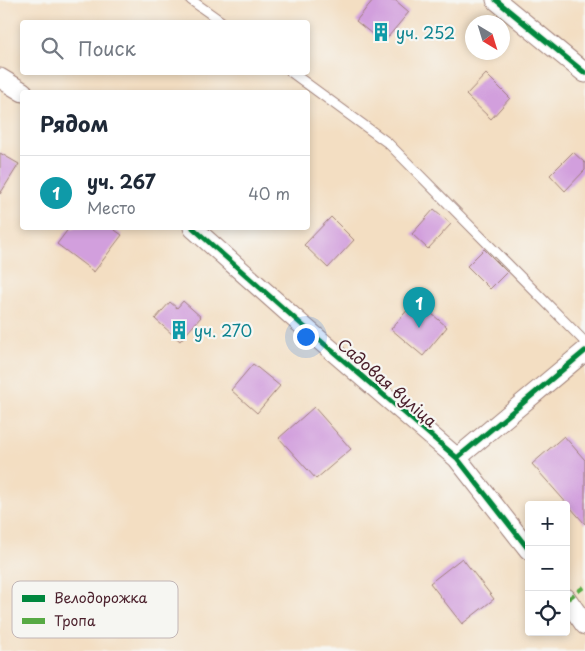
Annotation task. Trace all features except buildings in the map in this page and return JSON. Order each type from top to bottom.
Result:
[{"type":"street","points":[[496,0],[585,73]]},
{"type":"street","points":[[0,78],[20,90]]},
{"type":"street","name":"Садовая вуліца","points":[[195,230],[457,458],[526,546]]},
{"type":"street","points":[[457,458],[585,351]]},
{"type":"street","points":[[570,604],[585,625]]},
{"type":"lane","points":[[191,0],[219,20]]},
{"type":"lane","points":[[295,75],[388,143],[585,342]]},
{"type":"marked path","points":[[570,597],[585,586]]},
{"type":"cycle path","points":[[496,0],[585,73]]},
{"type":"cycle path","points":[[195,230],[457,458],[526,546]]},
{"type":"cycle path","points":[[457,458],[585,351]]},
{"type":"place","name":"уч. 252","points":[[381,32]]},
{"type":"place","name":"уч. 267","points":[[419,328]]},
{"type":"place","name":"уч. 270","points":[[179,330]]}]
